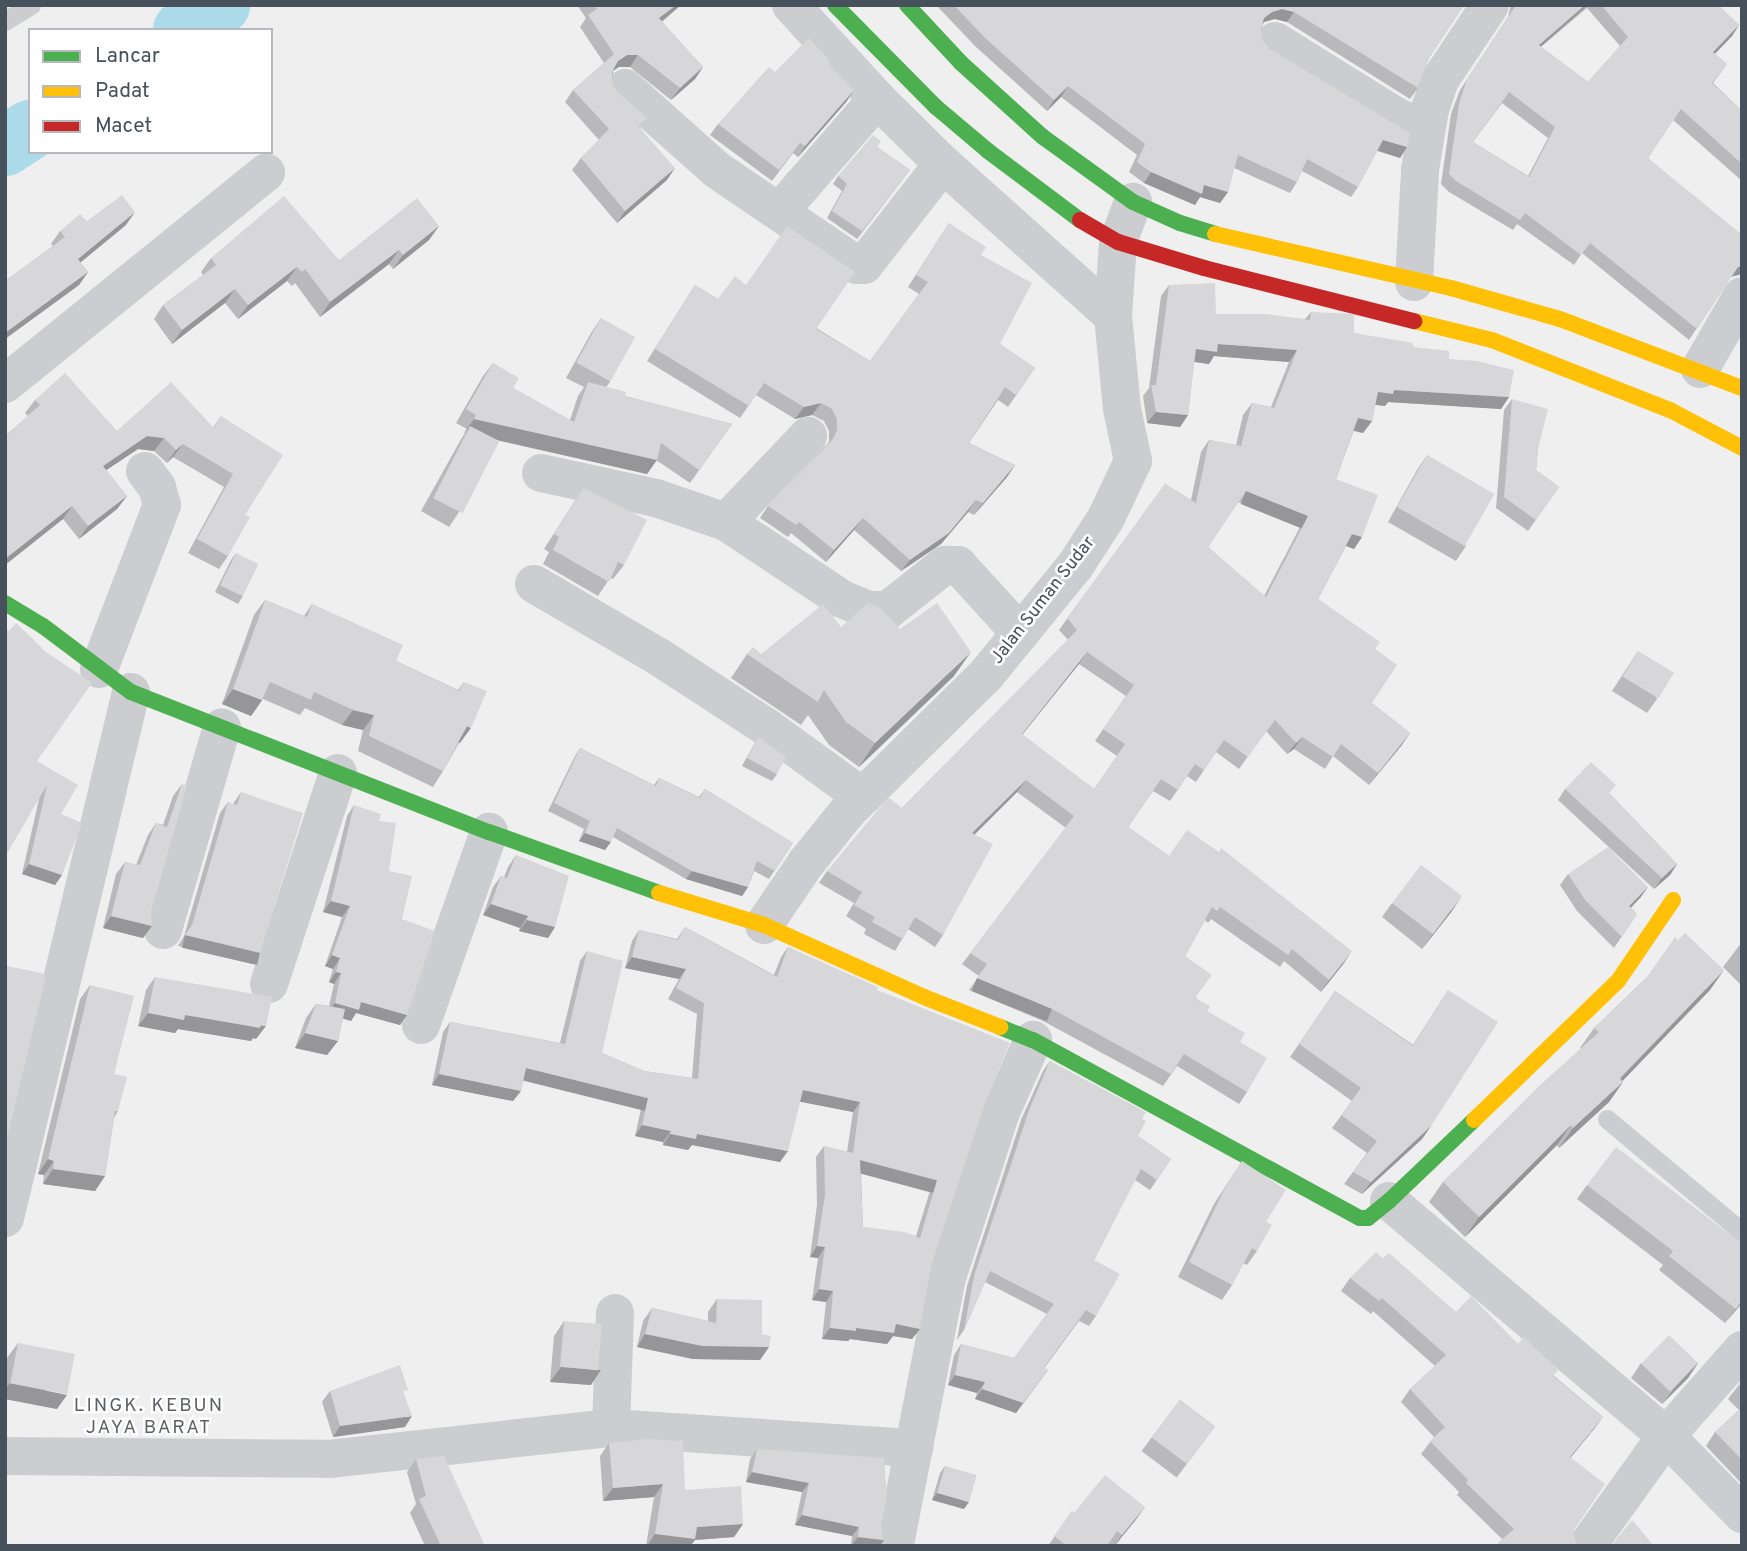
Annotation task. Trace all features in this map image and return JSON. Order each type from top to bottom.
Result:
[{"type":"main road","points":[[835,5],[936,107],[988,151],[1084,223],[1118,242],[1204,268],[1492,340],[1670,410],[1742,448]]},
{"type":"main road","points":[[907,5],[961,63],[1010,109],[1079,164],[1133,202],[1218,236],[1414,282],[1451,288],[1560,319],[1700,369],[1742,388]]},
{"type":"main road","points":[[5,603],[43,625],[131,692],[489,832],[685,902],[764,925],[924,997],[1033,1040],[1353,1216],[1368,1218],[1389,1201],[1618,981],[1673,900]]},
{"type":"street","points":[[791,5],[877,99],[943,164],[1113,316]]},
{"type":"street","points":[[1414,282],[1419,170],[1425,131],[1440,80],[1490,5]]},
{"type":"street","points":[[1275,41],[1394,115],[1425,131]]},
{"type":"street","points":[[625,88],[717,170],[862,266],[943,164]]},
{"type":"street","points":[[780,211],[877,99]]},
{"type":"street","points":[[5,384],[266,173]]},
{"type":"street","name":"Jalan Suman Sudar","points":[[764,925],[827,837],[863,797],[986,675],[1075,566],[1106,518],[1133,461],[1122,409],[1113,316],[1118,242],[1133,202]]},
{"type":"street","points":[[1700,369],[1742,296]]},
{"type":"street","points":[[726,522],[808,436]]},
{"type":"street","points":[[99,669],[162,506],[157,487],[145,471]]},
{"type":"street","points":[[541,473],[643,494],[726,522],[842,599],[869,610],[888,610],[945,565],[958,565],[1020,633]]},
{"type":"street","points":[[534,584],[659,657],[768,728],[863,797]]},
{"type":"street","points":[[7,1200],[131,692]]},
{"type":"street","points":[[163,930],[222,727]]},
{"type":"street","points":[[269,985],[338,773]]},
{"type":"street","points":[[421,1025],[489,832]]},
{"type":"street","points":[[896,1539],[946,1281],[1001,1112],[1033,1040]]},
{"type":"street","points":[[1389,1201],[1666,1436],[1742,1514]]},
{"type":"street","points":[[611,1428],[615,1313]]},
{"type":"street","points":[[1587,1546],[1666,1436],[1742,1350]]},
{"type":"street","points":[[5,1455],[329,1459],[611,1428],[914,1448]]},
{"type":"lane","points":[[5,21],[31,5]]},
{"type":"lane","points":[[1607,1119],[1742,1232]]},
{"type":"building","points":[[594,5],[676,5],[659,18],[703,67],[680,88],[638,55],[627,55],[618,61],[612,72],[613,84],[618,92],[647,118],[638,126],[675,168],[625,211],[581,158],[609,129],[573,90],[614,54],[588,15],[597,9]]},
{"type":"building","points":[[954,5],[1464,5],[1429,58],[1418,88],[1294,12],[1282,9],[1272,12],[1264,18],[1261,29],[1263,40],[1270,49],[1410,133],[1407,147],[1383,140],[1358,187],[1307,159],[1297,182],[1238,155],[1228,192],[1204,185],[1202,194],[1151,172],[1137,162],[1145,144],[1068,86],[1054,100],[984,37]]},
{"type":"building","points":[[1516,5],[1585,5],[1539,45],[1588,82],[1628,37],[1601,5],[1718,5],[1739,25],[1713,52],[1727,64],[1712,83],[1742,111],[1742,164],[1681,109],[1648,158],[1742,233],[1742,266],[1738,267],[1697,329],[1590,243],[1581,255],[1525,213],[1520,220],[1449,174],[1459,104],[1467,79]],"holes":[[[1509,92],[1555,127],[1529,177],[1473,142]]]},
{"type":"building","points":[[809,38],[830,61],[828,64],[854,90],[805,146],[800,143],[779,170],[718,124],[769,67],[775,72]]},
{"type":"building","points":[[873,135],[881,141],[877,147],[910,170],[862,231],[832,211],[847,184],[838,176]]},
{"type":"building","points":[[122,195],[135,212],[78,259],[88,272],[5,333],[5,281],[65,237],[60,231],[80,214],[87,221]]},
{"type":"building","points":[[284,196],[339,260],[417,198],[439,226],[403,255],[399,250],[330,302],[305,269],[302,272],[297,267],[248,305],[235,289],[182,330],[163,305],[216,265],[211,258]]},
{"type":"building","points":[[949,223],[986,247],[981,255],[1032,283],[1000,344],[1035,368],[1016,395],[1005,387],[969,443],[1015,465],[983,503],[976,500],[949,533],[910,560],[863,518],[834,550],[799,522],[796,525],[768,506],[833,439],[837,430],[837,419],[832,409],[821,403],[804,407],[764,383],[749,406],[655,349],[695,285],[718,299],[735,276],[746,285],[787,226],[855,272],[816,329],[870,361],[928,282],[916,275]]},
{"type":"building","points":[[1215,283],[1216,314],[1266,314],[1310,320],[1311,312],[1354,314],[1354,333],[1413,343],[1413,347],[1449,351],[1449,359],[1477,361],[1514,370],[1509,397],[1394,390],[1393,394],[1378,392],[1372,421],[1358,418],[1336,479],[1378,495],[1362,537],[1352,534],[1318,599],[1380,642],[1375,649],[1397,665],[1372,703],[1410,733],[1378,773],[1341,744],[1333,757],[1302,737],[1296,743],[1275,720],[1248,757],[1224,740],[1204,770],[1195,764],[1178,790],[1161,779],[1128,827],[1169,856],[1187,830],[1219,852],[1221,848],[1352,951],[1329,980],[1292,949],[1288,955],[1220,907],[1217,911],[1212,907],[1185,956],[1212,975],[1195,998],[1210,1006],[1207,1011],[1245,1033],[1240,1042],[1267,1058],[1247,1092],[1184,1054],[1171,1074],[1052,1009],[977,978],[987,964],[970,953],[1074,816],[1026,780],[972,833],[993,844],[943,935],[915,917],[903,939],[872,922],[875,917],[854,905],[862,892],[827,871],[886,800],[889,798],[902,808],[1077,630],[1067,618],[1165,484],[1196,503],[1209,440],[1241,446],[1252,403],[1274,408],[1297,350],[1218,344],[1217,352],[1196,349],[1188,415],[1156,412],[1151,385],[1156,385],[1169,285]],"holes":[[[1246,491],[1308,516],[1266,597],[1208,547]],[[1087,652],[1134,685],[1103,729],[1125,744],[1094,789],[1022,734]]]},
{"type":"building","points":[[601,318],[635,337],[610,382],[576,363]]},
{"type":"building","points":[[493,363],[519,378],[513,388],[574,422],[588,382],[626,392],[625,396],[732,424],[699,470],[661,443],[657,460],[474,419],[476,415],[466,409]]},
{"type":"building","points":[[65,373],[117,431],[171,382],[214,428],[221,416],[283,455],[245,515],[250,517],[228,556],[197,539],[233,474],[183,444],[176,450],[164,438],[147,436],[103,466],[127,496],[88,526],[72,506],[5,559],[5,436],[40,405],[35,400]]},
{"type":"building","points":[[1512,399],[1548,409],[1536,470],[1559,487],[1536,520],[1504,497]]},
{"type":"building","points":[[470,426],[499,441],[463,513],[433,498]]},
{"type":"building","points":[[1427,455],[1495,494],[1465,546],[1397,507]]},
{"type":"building","points":[[583,488],[647,520],[624,565],[618,562],[609,582],[553,550],[559,537],[554,534]]},
{"type":"building","points":[[236,553],[258,564],[243,596],[220,585]]},
{"type":"building","points":[[265,600],[307,617],[312,604],[403,645],[396,661],[459,691],[464,682],[487,691],[471,728],[467,726],[443,771],[369,736],[374,715],[353,710],[314,692],[311,700],[270,682],[262,700],[233,689]]},
{"type":"building","points":[[868,603],[879,607],[900,629],[937,603],[971,652],[875,743],[846,722],[824,690],[818,702],[747,654],[753,647],[761,654],[823,604],[841,627]]},
{"type":"building","points":[[16,623],[46,652],[92,683],[37,761],[78,785],[61,814],[82,823],[62,875],[29,864],[47,785],[5,857],[5,628],[9,631]]},
{"type":"building","points":[[1638,651],[1674,673],[1659,698],[1623,677]]},
{"type":"building","points":[[758,737],[786,757],[777,774],[747,758]]},
{"type":"building","points":[[580,748],[656,786],[659,778],[700,798],[705,789],[793,843],[775,871],[757,861],[748,887],[692,871],[617,828],[611,842],[585,833],[590,821],[554,803]]},
{"type":"building","points":[[1591,762],[1616,785],[1609,793],[1677,864],[1662,878],[1565,789]]},
{"type":"building","points":[[182,784],[187,786],[151,912],[152,926],[111,916],[125,862],[140,865],[156,823],[167,827]]},
{"type":"building","points":[[241,792],[303,813],[260,953],[185,935],[192,925],[228,802],[237,805]]},
{"type":"building","points":[[354,805],[381,814],[379,821],[396,823],[389,871],[412,876],[402,919],[435,931],[407,1015],[361,1002],[359,1010],[335,1003],[341,973],[336,972],[340,958],[332,955],[350,906],[331,901]]},
{"type":"building","points":[[1608,847],[1648,887],[1629,906],[1637,914],[1622,937],[1585,900],[1568,874]]},
{"type":"building","points":[[516,855],[569,876],[555,927],[527,920],[528,916],[491,904],[501,876],[507,878]]},
{"type":"building","points":[[1421,865],[1462,896],[1433,934],[1392,903]]},
{"type":"building","points":[[685,927],[777,977],[788,947],[878,987],[877,990],[1010,1043],[988,1095],[932,1264],[920,1329],[896,1324],[894,1333],[830,1328],[833,1291],[819,1289],[825,1247],[817,1246],[825,1195],[824,1146],[853,1153],[860,1102],[803,1090],[788,1151],[697,1134],[696,1139],[670,1134],[671,1131],[642,1125],[648,1098],[526,1068],[521,1091],[439,1074],[450,1022],[565,1044],[587,951],[623,961],[602,1053],[644,1071],[698,1079],[704,1003],[676,988],[686,969],[632,957],[639,930],[678,940]],"holes":[[[860,1160],[937,1180],[920,1238],[904,1232],[863,1227]]]},
{"type":"building","points":[[1685,933],[1724,970],[1620,1078],[1623,1082],[1573,1128],[1571,1125],[1479,1217],[1443,1182],[1538,1087],[1599,1032],[1594,1028],[1647,977],[1675,937],[1678,940]]},
{"type":"building","points":[[7,966],[46,976],[5,1147],[5,974]]},
{"type":"building","points":[[155,977],[272,997],[266,1026],[261,1025],[260,1028],[185,1015],[184,1020],[148,1013]]},
{"type":"building","points":[[90,985],[134,996],[114,1074],[127,1077],[118,1111],[115,1111],[105,1176],[53,1169],[54,1161],[48,1159]]},
{"type":"building","points":[[1448,990],[1498,1022],[1431,1126],[1371,1182],[1353,1172],[1377,1141],[1341,1115],[1361,1088],[1299,1044],[1335,991],[1413,1046]]},
{"type":"building","points":[[316,1004],[345,1009],[338,1041],[305,1033]]},
{"type":"building","points":[[1050,1061],[1146,1112],[1142,1119],[1146,1121],[1138,1136],[1171,1159],[1157,1180],[1141,1169],[1094,1260],[1120,1274],[1096,1316],[1086,1310],[1044,1367],[1048,1370],[1023,1403],[982,1389],[985,1382],[955,1375],[961,1344],[1014,1358],[1054,1304],[990,1271],[964,1330],[974,1276],[1029,1110]]},
{"type":"building","points":[[1616,1147],[1742,1244],[1742,1301],[1736,1309],[1669,1256],[1673,1251],[1587,1185]]},
{"type":"building","points":[[1242,1161],[1286,1190],[1266,1222],[1272,1225],[1257,1251],[1252,1248],[1232,1285],[1189,1262],[1224,1190]]},
{"type":"building","points":[[1376,1252],[1383,1258],[1389,1253],[1456,1312],[1471,1296],[1518,1344],[1524,1337],[1558,1370],[1553,1376],[1603,1417],[1570,1457],[1605,1484],[1574,1530],[1579,1546],[1501,1546],[1498,1543],[1514,1529],[1466,1483],[1468,1480],[1430,1441],[1445,1427],[1410,1389],[1446,1355],[1382,1298],[1379,1301],[1350,1278]]},
{"type":"building","points":[[717,1299],[762,1300],[762,1334],[771,1336],[769,1347],[702,1346],[645,1334],[652,1308],[716,1323]]},
{"type":"building","points":[[564,1321],[602,1324],[598,1370],[560,1367]]},
{"type":"building","points":[[1669,1335],[1698,1363],[1670,1392],[1641,1364]]},
{"type":"building","points":[[18,1343],[75,1354],[67,1394],[10,1383]]},
{"type":"building","points":[[400,1365],[408,1390],[403,1391],[412,1416],[340,1426],[330,1391]]},
{"type":"building","points":[[1180,1400],[1215,1426],[1187,1464],[1152,1438]]},
{"type":"building","points":[[1742,1407],[1742,1460],[1715,1432]]},
{"type":"building","points":[[648,1439],[683,1441],[685,1490],[741,1486],[743,1524],[697,1527],[695,1539],[655,1534],[663,1484],[613,1488],[609,1443]]},
{"type":"building","points":[[757,1449],[884,1458],[887,1496],[881,1526],[884,1540],[858,1537],[859,1527],[802,1515],[809,1483],[752,1472]]},
{"type":"building","points":[[444,1456],[485,1546],[441,1546],[419,1499],[426,1496],[416,1459]]},
{"type":"building","points":[[945,1466],[977,1475],[969,1502],[937,1493]]},
{"type":"building","points":[[1105,1475],[1145,1507],[1122,1535],[1117,1531],[1107,1546],[1067,1546],[1054,1536],[1072,1511],[1074,1513]]},
{"type":"building","points":[[1632,1520],[1654,1546],[1611,1546]]},
{"type":"waterway","points":[[186,28],[220,5]]},
{"type":"waterway","points":[[5,146],[28,131]]},
{"type":"traffic: fast","points":[[835,5],[936,107],[988,151],[1080,220]]},
{"type":"traffic: fast","points":[[907,5],[961,63],[1043,137],[1133,202],[1180,223],[1215,234]]},
{"type":"traffic: fast","points":[[5,603],[43,626],[131,692],[489,832],[659,893]]},
{"type":"traffic: fast","points":[[1000,1027],[1033,1040],[1360,1218],[1368,1218],[1389,1201],[1474,1120]]},
{"type":"traffic: slow","points":[[1215,234],[1451,288],[1560,319],[1742,388]]},
{"type":"traffic: slow","points":[[1414,321],[1492,340],[1670,410],[1742,448]]},
{"type":"traffic: slow","points":[[659,893],[764,925],[924,997],[1000,1027]]},
{"type":"traffic: slow","points":[[1474,1120],[1618,981],[1673,900]]},
{"type":"traffic: jam","points":[[1080,220],[1118,242],[1204,268],[1414,321]]},
{"type":"district","name":"LINGK. KEBUN JAYA BARAT","points":[[149,1418]]}]
